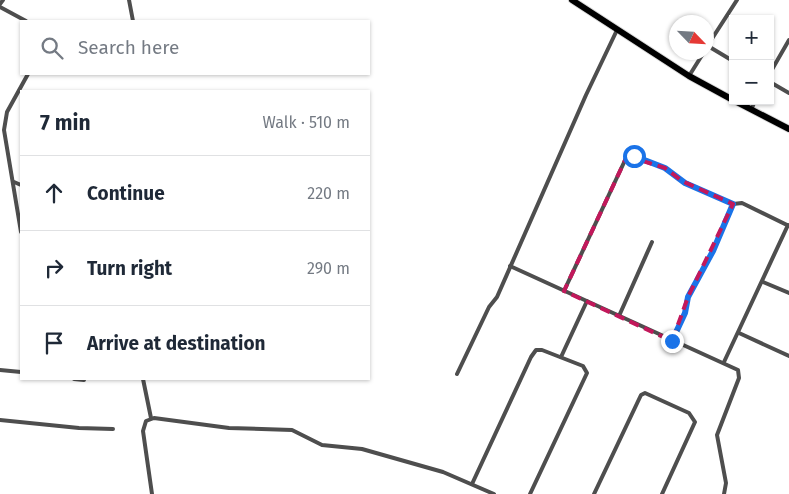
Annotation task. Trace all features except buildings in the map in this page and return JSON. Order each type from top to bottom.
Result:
[{"type":"main road","points":[[572,0],[689,76],[729,98]]},
{"type":"main road","points":[[742,105],[789,129]]},
{"type":"street","points":[[3,0],[0,6],[24,20]]},
{"type":"street","points":[[129,0],[133,20]]},
{"type":"street","points":[[714,36],[737,0]]},
{"type":"street","points":[[457,374],[489,307],[497,297],[617,30]]},
{"type":"street","points":[[774,66],[789,40]]},
{"type":"street","points":[[714,51],[731,60]]},
{"type":"street","points":[[689,76],[699,60]]},
{"type":"street","points":[[20,225],[4,130],[7,112],[27,75]]},
{"type":"street","points":[[774,84],[789,93]]},
{"type":"street","points":[[751,110],[753,105]]},
{"type":"street","points":[[564,291],[627,156],[634,156],[665,168],[685,183],[733,204],[742,202],[788,226],[724,362]]},
{"type":"street","points":[[14,182],[20,185]]},
{"type":"street","points":[[672,341],[685,313],[688,297],[713,251],[733,204]]},
{"type":"street","points":[[619,316],[652,242]]},
{"type":"street","points":[[510,266],[738,370],[739,378],[716,435],[726,483],[724,494]]},
{"type":"street","points":[[763,282],[789,293]]},
{"type":"street","points":[[561,356],[587,301]]},
{"type":"street","points":[[739,333],[789,356]]},
{"type":"street","points":[[472,484],[534,352],[542,350],[584,366],[586,376],[530,494]]},
{"type":"street","points":[[0,370],[20,372]]},
{"type":"street","points":[[143,380],[151,418]]},
{"type":"street","points":[[594,494],[641,395],[645,392],[690,413],[695,422],[662,494]]},
{"type":"street","points":[[152,494],[143,430],[144,424],[151,418],[229,428],[288,429],[301,433],[322,445],[362,449],[443,472],[494,494]]},
{"type":"street","points":[[0,420],[79,428],[113,429]]},
{"type":"highlighted area","points":[[627,156],[665,168],[682,181],[733,204],[688,297],[672,341],[564,291]]},
{"type":"route","points":[[634,156],[665,168],[685,183],[733,204],[713,251],[688,297],[685,313],[672,341]]}]
